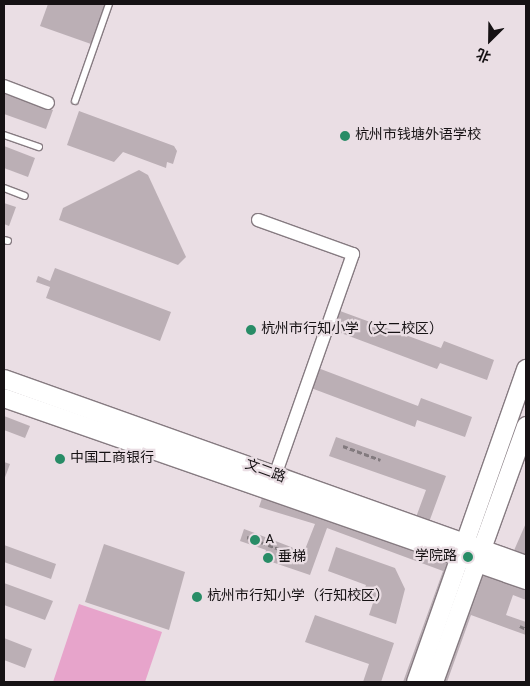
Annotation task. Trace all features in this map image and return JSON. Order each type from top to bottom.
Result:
[{"type":"main road","points":[[416,682],[526,369]]},
{"type":"main road","name":"文二路","points":[[4,379],[275,475],[463,550]]},
{"type":"main road","name":"文二路","points":[[4,398],[481,556],[526,564]]},
{"type":"main road","points":[[434,682],[481,556],[526,426]]},
{"type":"main road","name":"文二路","points":[[481,556],[526,580]]},
{"type":"street","points":[[4,86],[48,103]]},
{"type":"street","points":[[258,220],[353,254],[275,475]]},
{"type":"lane","points":[[75,101],[109,4]]},
{"type":"lane","points":[[4,135],[39,147]]},
{"type":"lane","points":[[4,188],[25,196]]},
{"type":"path","points":[[343,446],[381,460]]},
{"type":"path","points":[[247,537],[285,551]]},
{"type":"path","points":[[520,626],[526,629]]},
{"type":"shaded area","points":[[79,604],[162,632],[145,682],[53,682]]},
{"type":"building","points":[[48,4],[106,4],[91,44],[40,26]]},
{"type":"building","points":[[4,93],[53,110],[46,129],[4,114]]},
{"type":"building","points":[[79,111],[174,146],[177,151],[173,164],[167,162],[166,168],[123,152],[114,162],[67,145]]},
{"type":"building","points":[[4,146],[35,158],[28,177],[4,168]]},
{"type":"building","points":[[139,170],[148,175],[186,257],[178,265],[59,220],[63,208]]},
{"type":"building","points":[[4,203],[16,207],[9,226],[4,224]]},
{"type":"building","points":[[55,268],[171,312],[160,341],[46,298],[50,287],[36,282],[38,276],[50,281]]},
{"type":"building","points":[[340,311],[441,348],[444,341],[494,360],[487,380],[440,363],[437,369],[333,330]]},
{"type":"building","points":[[318,368],[418,406],[421,398],[472,417],[465,437],[417,420],[415,427],[311,388]]},
{"type":"building","points":[[4,416],[30,426],[25,438],[4,430]]},
{"type":"building","name":"学院路","points":[[336,437],[446,476],[428,525],[512,555],[526,523],[526,600],[513,595],[506,615],[526,622],[526,635],[471,615],[447,682],[403,682],[443,571],[327,528],[310,575],[263,559],[266,550],[240,541],[244,529],[304,552],[315,524],[259,507],[274,463],[415,520],[426,490],[329,456]]},
{"type":"building","points":[[4,462],[10,464],[4,480]]},
{"type":"building","points":[[104,544],[185,572],[169,630],[85,602]]},
{"type":"building","points":[[4,545],[56,564],[51,579],[4,562]]},
{"type":"building","points":[[336,547],[395,568],[405,589],[396,624],[369,615],[374,600],[362,596],[366,585],[328,571]]},
{"type":"building","points":[[4,583],[53,601],[45,620],[4,605]]},
{"type":"building","points":[[315,615],[394,643],[381,682],[363,682],[369,664],[305,642]]},
{"type":"building","points":[[4,638],[32,649],[25,668],[4,660]]},
{"type":"place","name":"杭州市钱塘外语学校","points":[[345,136]]},
{"type":"place","name":"杭州市行知小学（文二校区）","points":[[251,330]]},
{"type":"place","name":"中国工商银行","points":[[60,459]]},
{"type":"place","name":"A","points":[[255,540]]},
{"type":"place","name":"学院路","points":[[468,557]]},
{"type":"place","name":"垂梯","points":[[268,558]]},
{"type":"place","name":"杭州市行知小学（行知校区）","points":[[197,597]]}]
